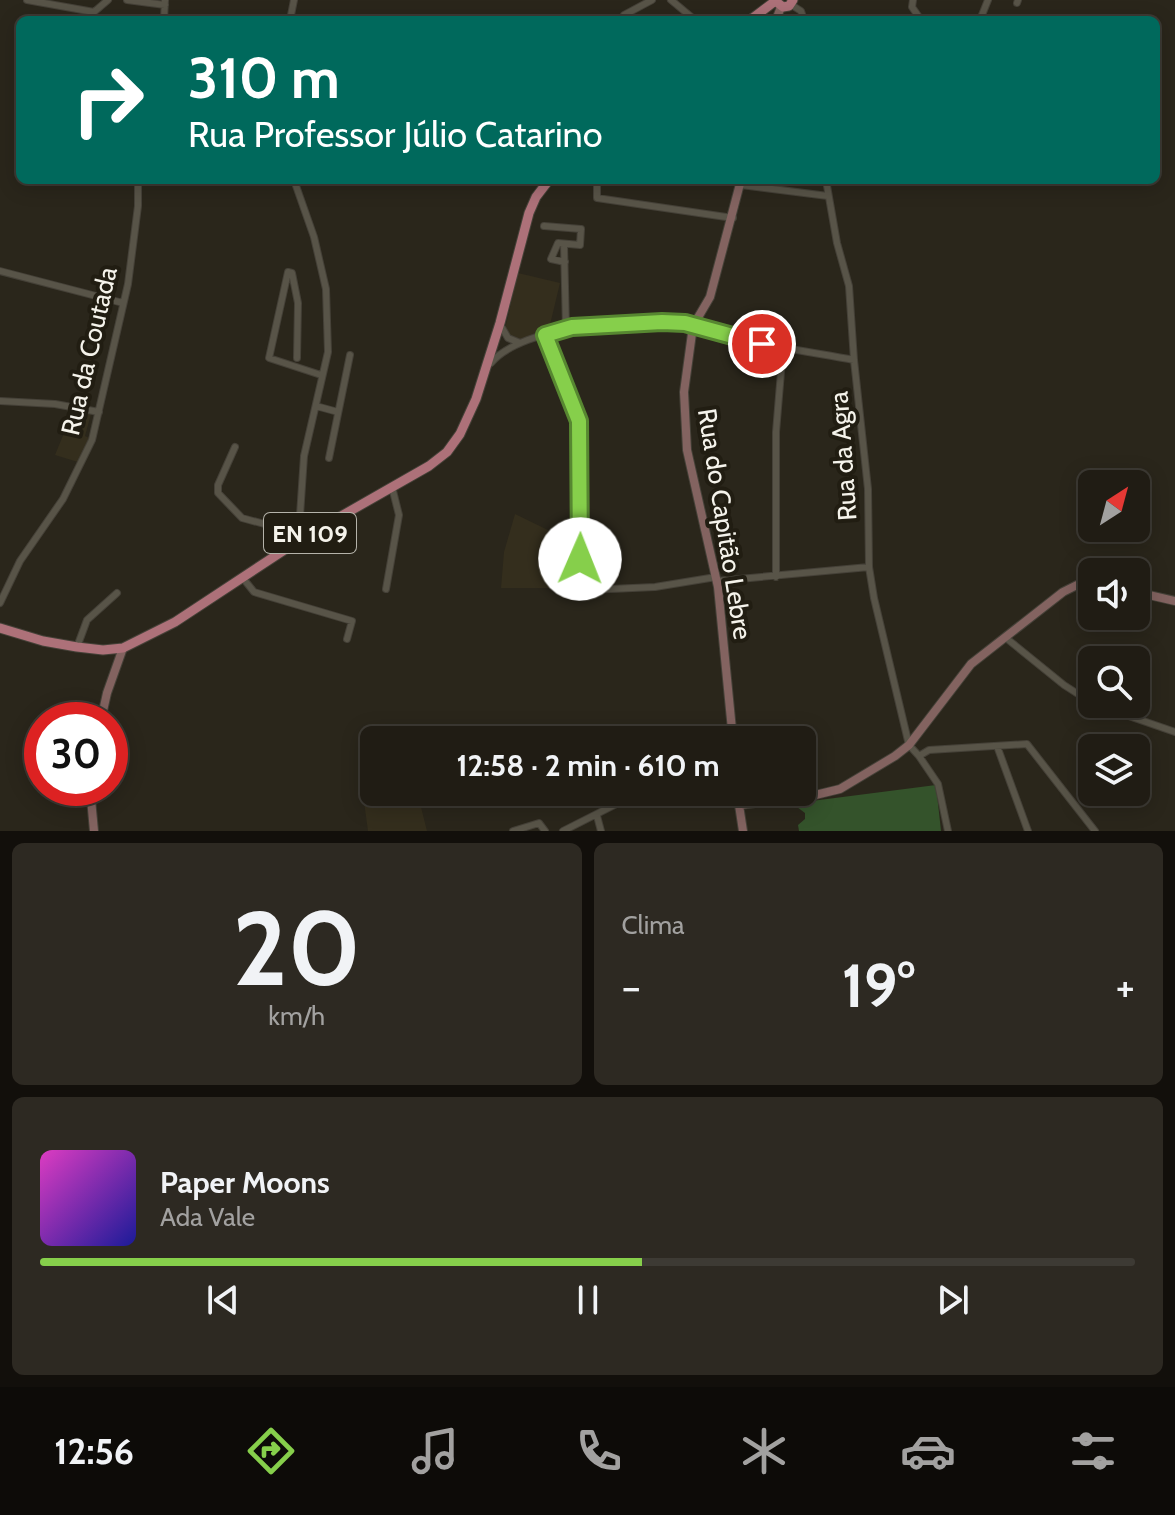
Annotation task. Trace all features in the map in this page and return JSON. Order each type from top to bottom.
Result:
[{"type":"main road","points":[[758,16],[782,3]]},
{"type":"main road","name":"EN 109","points":[[0,628],[77,647],[103,650],[123,648],[175,622],[301,539],[429,466],[447,452],[460,434],[476,399],[529,213],[546,184]]},
{"type":"main road","name":"Rua do Capitão Lebre","points":[[732,726],[716,579],[687,450],[684,392],[693,326],[710,297],[741,184]]},
{"type":"main road","points":[[816,795],[840,789],[909,745],[965,671],[1063,592],[1078,585]]},
{"type":"main road","points":[[1150,595],[1175,601]]},
{"type":"main road","points":[[105,702],[123,648]]},
{"type":"main road","points":[[92,806],[94,831]]},
{"type":"main road","points":[[739,806],[743,831]]},
{"type":"street","points":[[27,0],[94,12],[108,0]]},
{"type":"street","points":[[127,0],[165,3]]},
{"type":"street","points":[[624,16],[652,0]]},
{"type":"street","points":[[671,0],[690,16]]},
{"type":"street","points":[[782,3],[801,11],[803,16]]},
{"type":"street","name":"Rua da Coutada","points":[[0,603],[20,561],[63,499],[92,440],[123,303],[138,206],[138,184]]},
{"type":"street","points":[[295,184],[314,237],[326,289],[328,352],[304,456],[301,539]]},
{"type":"street","points":[[597,184],[597,198],[733,218]]},
{"type":"street","points":[[753,184],[828,196]]},
{"type":"street","name":"Rua da Agra","points":[[826,184],[849,286],[868,489],[869,567],[909,745]]},
{"type":"street","points":[[544,226],[581,229],[580,245],[558,243],[551,259],[565,262]]},
{"type":"street","points":[[564,244],[566,329]]},
{"type":"street","points":[[0,271],[123,303]]},
{"type":"street","points":[[297,358],[296,292],[292,273],[288,272],[269,358],[321,375]]},
{"type":"street","points":[[284,293],[290,290],[296,292]]},
{"type":"street","points":[[485,370],[493,359],[507,350],[545,335],[566,329],[640,322],[693,326],[783,348],[854,360]]},
{"type":"street","points":[[500,323],[508,338],[520,343]]},
{"type":"street","points":[[545,335],[579,421],[581,585],[588,590],[635,589],[869,567]]},
{"type":"street","points":[[495,341],[520,343]]},
{"type":"street","points":[[495,341],[507,350]]},
{"type":"street","points":[[776,577],[776,432],[783,348]]},
{"type":"street","points":[[329,458],[350,355]]},
{"type":"street","points":[[0,401],[55,404],[99,412]]},
{"type":"street","points":[[316,406],[338,412]]},
{"type":"street","points":[[235,447],[218,485],[218,493],[242,518],[294,532],[301,539]]},
{"type":"street","points":[[386,589],[399,515],[392,487]]},
{"type":"street","points":[[242,577],[254,592],[352,621],[347,639]]},
{"type":"street","points":[[77,647],[87,620],[117,593]]},
{"type":"street","points":[[1006,638],[1078,694]]},
{"type":"street","points":[[1135,718],[1175,732]]},
{"type":"street","points":[[905,728],[915,737]]},
{"type":"street","points":[[919,756],[929,750],[1027,744],[1095,831]]},
{"type":"street","points":[[909,745],[938,784],[948,831]]},
{"type":"street","points":[[997,746],[1028,831]]},
{"type":"street","points":[[563,831],[615,806]]},
{"type":"street","points":[[597,816],[601,831]]},
{"type":"street","points":[[513,831],[539,823],[545,831]]},
{"type":"shaded area","points":[[518,273],[560,283],[549,329],[518,340],[511,339],[505,329]]},
{"type":"shaded area","points":[[73,411],[91,414],[85,436],[89,438],[78,462],[55,455]]},
{"type":"shaded area","points":[[515,514],[552,532],[575,532],[576,588],[501,588],[504,552]]},
{"type":"shaded area","points":[[365,806],[421,806],[427,831],[368,831]]},
{"type":"green space","points":[[936,785],[941,831],[799,831],[798,825],[805,819],[805,813],[797,806],[816,806],[816,800]]},
{"type":"route","points":[[580,559],[579,421],[545,335],[572,327],[662,322],[685,323],[762,344]]}]
